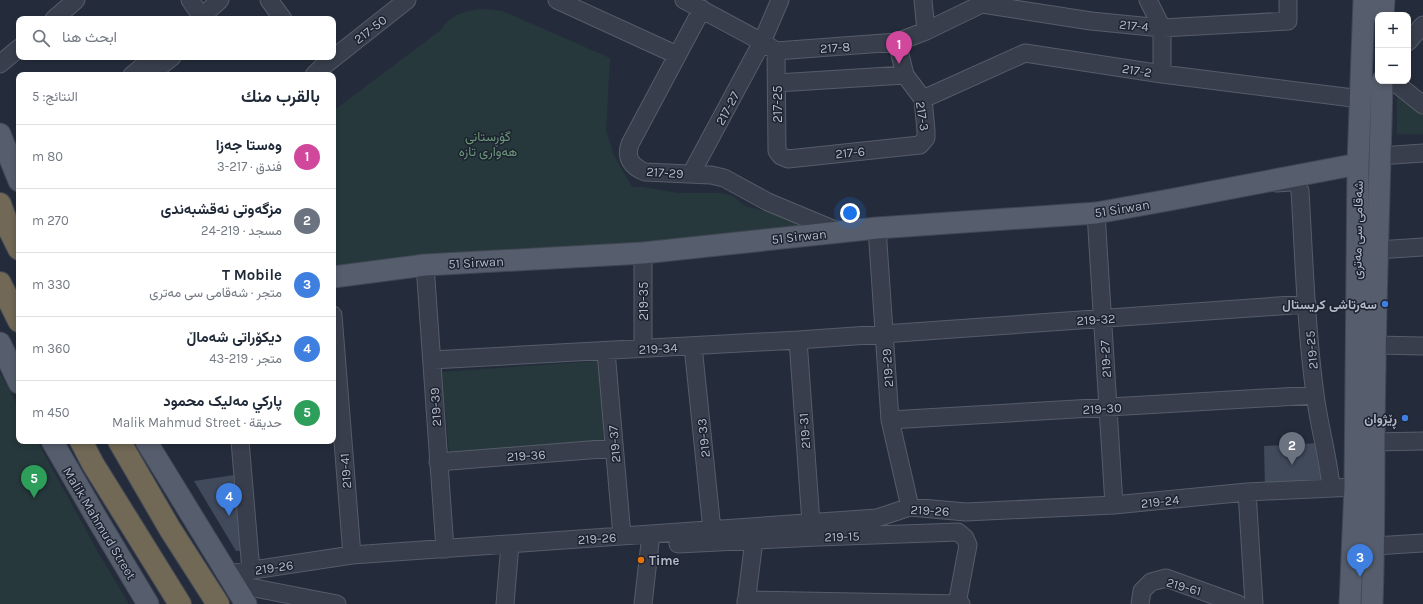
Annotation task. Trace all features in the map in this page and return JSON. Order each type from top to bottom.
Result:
[{"type":"highway","points":[[0,204],[16,243]]},
{"type":"highway","points":[[0,283],[16,315]]},
{"type":"highway","points":[[83,444],[93,464],[180,604]]},
{"type":"highway","points":[[121,444],[170,529],[218,604]]},
{"type":"main road","name":"شەقامی سی مەتری","points":[[1350,604],[1355,487],[1358,164],[1364,0]]},
{"type":"main road","points":[[1383,12],[1384,0]]},
{"type":"main road","name":"شەقامی سی مەتری","points":[[1372,604],[1374,546],[1375,345],[1382,84]]},
{"type":"main road","points":[[0,134],[16,174]]},
{"type":"main road","name":"51 Sirwan","points":[[336,277],[425,265],[643,253],[877,228],[1096,213],[1358,164]]},
{"type":"main road","points":[[0,343],[16,377]]},
{"type":"main road","name":"Malik Mahmud Street","points":[[54,444],[148,604]]},
{"type":"main road","points":[[148,444],[246,604]]},
{"type":"street","points":[[57,16],[76,0]]},
{"type":"street","points":[[190,0],[202,16]]},
{"type":"street","points":[[206,16],[220,0]]},
{"type":"street","points":[[206,16],[224,0]]},
{"type":"street","points":[[269,0],[281,16]]},
{"type":"street","name":"217-50","points":[[336,52],[407,0]]},
{"type":"street","points":[[557,0],[677,55]]},
{"type":"street","points":[[684,0],[776,51]]},
{"type":"street","name":"217-27","points":[[691,174],[762,42],[780,0]]},
{"type":"street","points":[[924,0],[926,31]]},
{"type":"street","points":[[1148,0],[1162,28],[1162,74]]},
{"type":"street","name":"217-4","points":[[986,2],[1091,21],[1162,28],[1288,21],[1288,0]]},
{"type":"street","name":"217-8","points":[[776,51],[897,42],[926,31],[986,2]]},
{"type":"street","name":"217-29","points":[[702,9],[630,144],[627,152],[631,162],[637,169],[645,172],[711,175],[724,178],[762,199],[840,232]]},
{"type":"street","points":[[1411,39],[1423,25]]},
{"type":"street","name":"217-3","points":[[897,42],[904,75],[923,99],[926,138],[920,145]]},
{"type":"street","points":[[0,64],[16,51]]},
{"type":"street","name":"217-25","points":[[776,51],[777,151],[781,156]]},
{"type":"street","name":"217-2","points":[[923,99],[1025,53],[1162,74],[1361,99]]},
{"type":"street","points":[[136,72],[150,60]]},
{"type":"street","points":[[153,72],[168,60]]},
{"type":"street","name":"217-50","points":[[316,67],[326,60]]},
{"type":"street","points":[[777,83],[904,75]]},
{"type":"street","points":[[1397,84],[1423,105]]},
{"type":"street","name":"217-6","points":[[781,156],[788,159],[920,145]]},
{"type":"street","points":[[1380,156],[1423,153]]},
{"type":"street","name":"219-25","points":[[1254,184],[1291,182],[1296,184],[1300,191],[1307,304],[1315,395],[1329,469],[1331,488]]},
{"type":"street","name":"219-27","points":[[1096,213],[1114,505]]},
{"type":"street","name":"219-29","points":[[877,228],[890,420],[910,507]]},
{"type":"street","points":[[1377,250],[1423,247]]},
{"type":"street","name":"219-35","points":[[643,253],[643,348]]},
{"type":"street","name":"219-39","points":[[425,265],[445,549]]},
{"type":"street","name":"219-32","points":[[884,334],[1307,304]]},
{"type":"street","name":"219-34","points":[[432,360],[884,334]]},
{"type":"street","name":"219-31","points":[[798,340],[811,523]]},
{"type":"street","points":[[1375,345],[1423,346]]},
{"type":"street","name":"219-33","points":[[693,346],[712,530]]},
{"type":"street","name":"219-37","points":[[606,351],[622,536]]},
{"type":"street","name":"219-41","points":[[336,353],[352,556]]},
{"type":"street","name":"219-30","points":[[890,420],[1315,395]]},
{"type":"street","points":[[1374,442],[1423,441]]},
{"type":"street","points":[[240,444],[251,570]]},
{"type":"street","name":"219-36","points":[[438,462],[614,448]]},
{"type":"street","name":"219-24","points":[[966,512],[1114,505],[1247,492],[1355,487]]},
{"type":"street","points":[[1247,492],[1254,604]]},
{"type":"street","name":"219-26","points":[[231,579],[251,570],[352,556],[622,536],[651,540],[712,530],[877,518],[910,507],[966,512]]},
{"type":"street","name":"219-15","points":[[651,540],[754,540],[958,532],[965,538],[968,545],[957,604]]},
{"type":"street","points":[[643,604],[651,540]]},
{"type":"street","points":[[754,540],[746,602],[961,604]]},
{"type":"street","points":[[1374,546],[1423,543]]},
{"type":"street","points":[[505,604],[510,544]]},
{"type":"street","name":"219-61","points":[[1140,604],[1142,591],[1151,582],[1166,578],[1238,604]]},
{"type":"street","points":[[231,579],[337,604]]},
{"type":"green space","name":"گۆڕستانی هەواری تازە","points":[[483,9],[502,11],[610,58],[606,130],[614,156],[632,187],[644,187],[677,193],[720,193],[733,196],[745,206],[775,213],[802,223],[806,233],[336,275],[336,109],[441,30],[444,25],[454,17],[471,11]]},
{"type":"green space","points":[[1397,95],[1423,114],[1423,134],[1397,134]]},
{"type":"green space","points":[[598,361],[604,440],[449,452],[442,372]]},
{"type":"green space","points":[[0,373],[16,402],[16,444],[39,444],[99,554],[129,604],[0,604]]},
{"type":"building","points":[[1318,443],[1322,483],[1265,488],[1264,446]]},
{"type":"building","points":[[241,474],[246,550],[236,551],[194,481]]},
{"type":"place","name":"وەستا جەزا","points":[[899,64]]},
{"type":"place","name":"سەرتاشی کریستال","points":[[1385,304]]},
{"type":"place","name":"ڕێژوان","points":[[1405,418]]},
{"type":"place","name":"مزگەوتی نەقشبەندی","points":[[1292,465]]},
{"type":"place","name":"پارکي مەليک محمود","points":[[34,498]]},
{"type":"place","name":"دیکۆراتی شەماڵ","points":[[229,516]]},
{"type":"place","name":"Time","points":[[641,560]]},
{"type":"place","name":"T Mobile","points":[[1360,577]]}]
